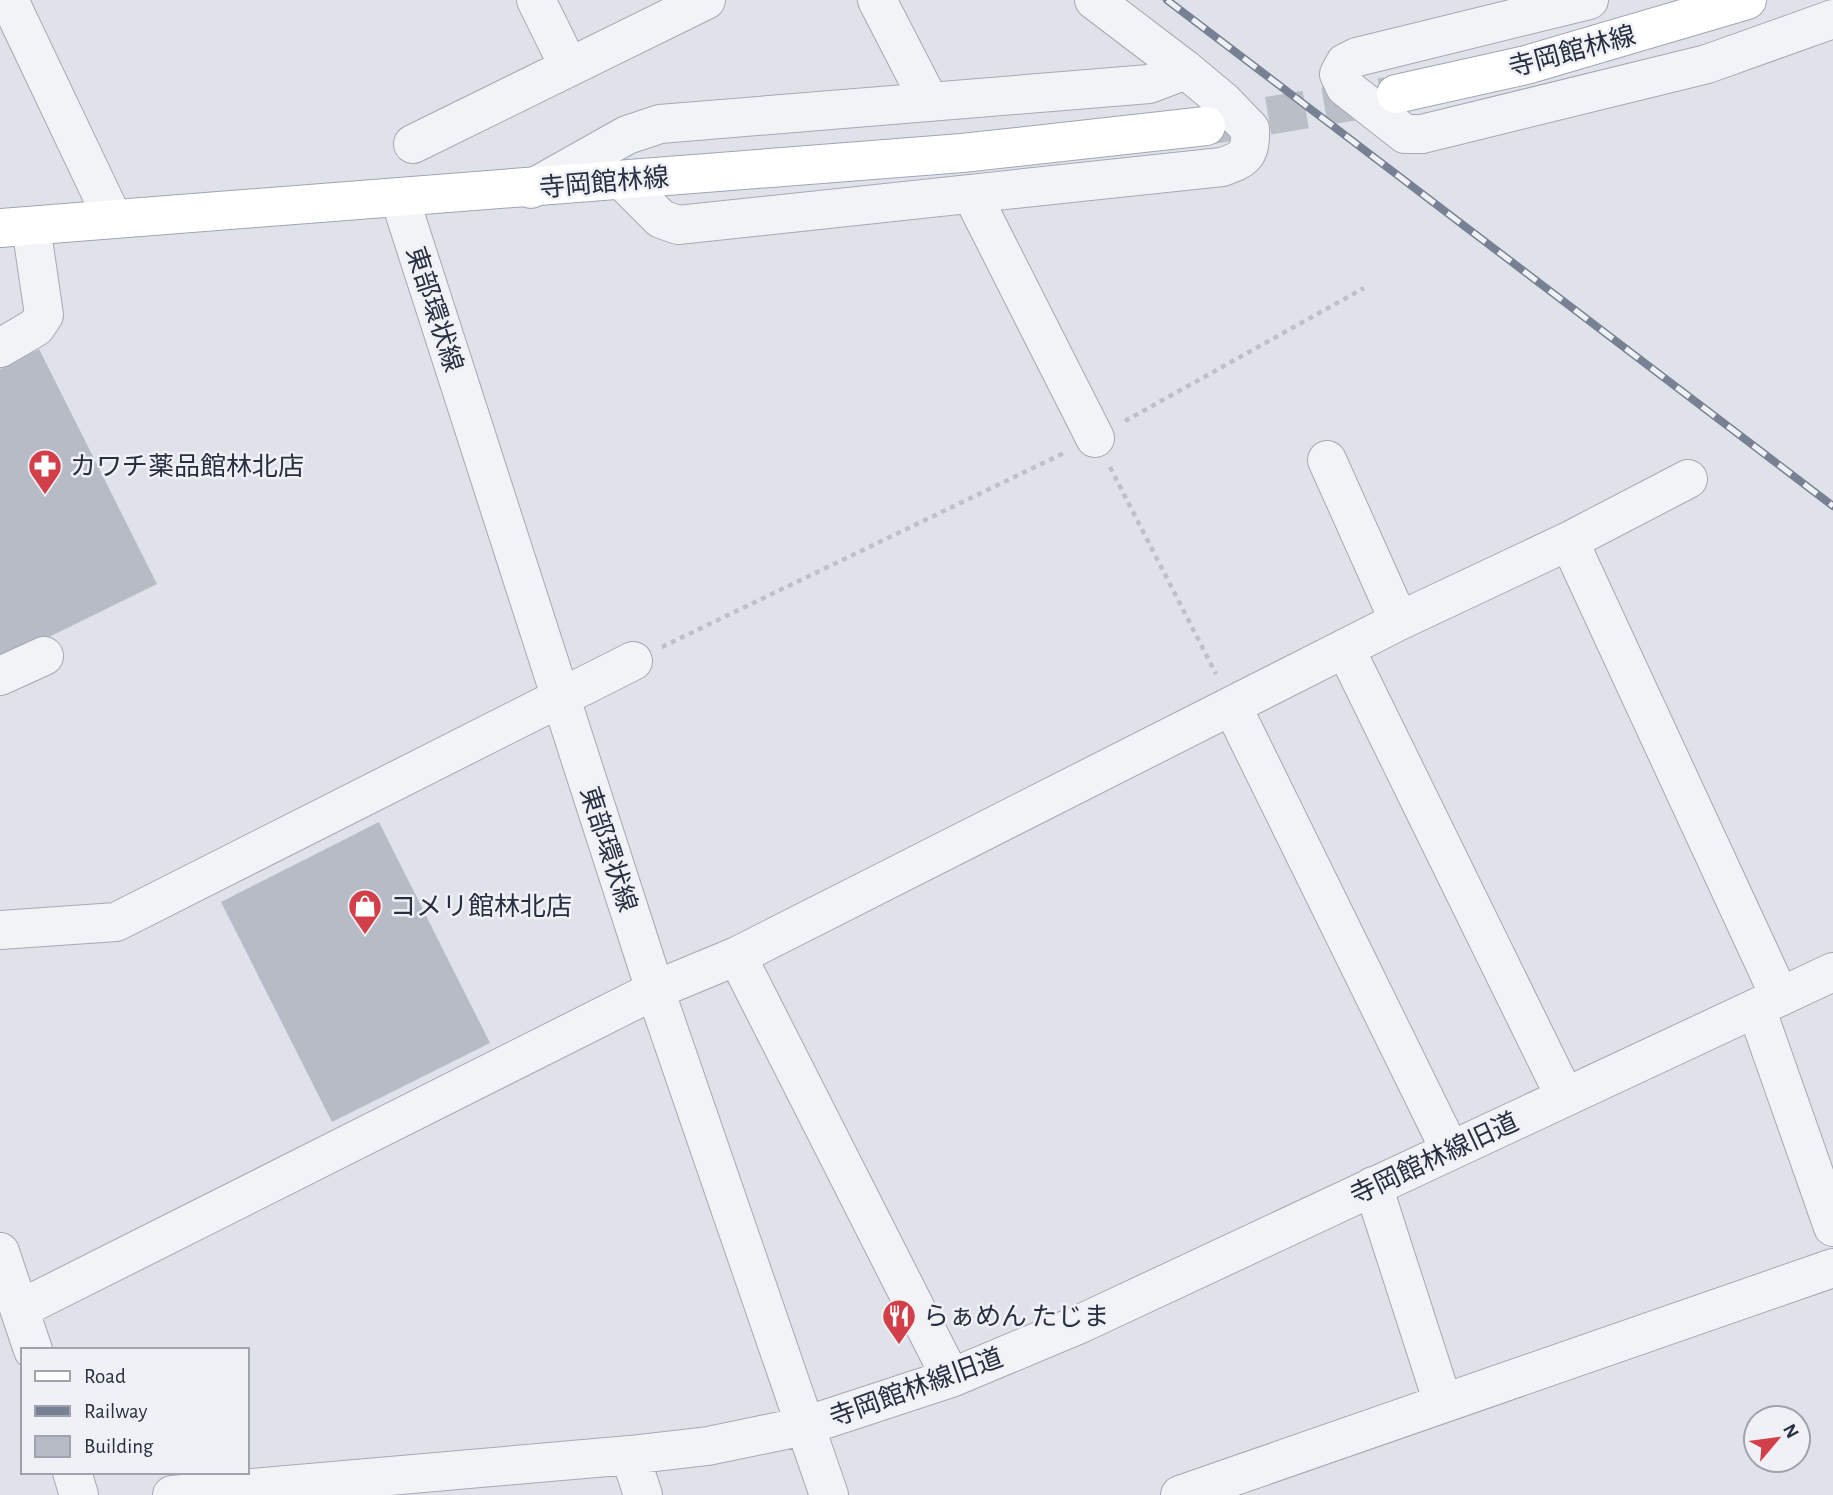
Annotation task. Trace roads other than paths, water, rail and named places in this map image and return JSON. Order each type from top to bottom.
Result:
[{"type":"main road","name":"寺岡館林線","points":[[1396,94],[1526,65],[1747,0]]},
{"type":"main road","name":"寺岡館林線","points":[[16,227],[962,153],[1206,126]]},
{"type":"street","points":[[9,0],[113,219]]},
{"type":"street","points":[[536,0],[569,67]]},
{"type":"street","points":[[413,144],[706,0]]},
{"type":"street","points":[[877,0],[929,101]]},
{"type":"street","points":[[622,180],[661,219],[678,225],[1222,167],[1242,160],[1250,146],[1250,129],[1222,100],[1186,70],[1094,0]]},
{"type":"street","points":[[1589,0],[1357,57],[1345,63],[1339,74],[1345,87],[1405,134],[1422,134],[1707,64],[1833,19]]},
{"type":"street","points":[[531,188],[627,135],[660,124],[1149,84],[1186,70]]},
{"type":"street","points":[[972,195],[1096,438]]},
{"type":"street","name":"東部環状線","points":[[400,199],[655,990],[829,1495]]},
{"type":"street","points":[[0,348],[36,327],[44,315],[16,227]]},
{"type":"street","points":[[1327,460],[1399,621]]},
{"type":"street","points":[[20,1309],[655,990],[737,956],[1345,648],[1569,541],[1688,479]]},
{"type":"street","points":[[1569,541],[1768,1002],[1833,1227]]},
{"type":"street","points":[[1345,648],[1565,1097]]},
{"type":"street","points":[[0,676],[44,656]]},
{"type":"street","points":[[0,930],[116,922],[633,661]]},
{"type":"street","points":[[1232,706],[1450,1150]]},
{"type":"street","points":[[737,956],[951,1378]]},
{"type":"street","name":"寺岡館林線旧道","points":[[172,1495],[630,1455],[708,1446],[805,1426],[951,1378],[1080,1324],[1833,972]]},
{"type":"street","points":[[1373,1186],[1443,1403]]},
{"type":"street","points":[[0,1252],[32,1348]]},
{"type":"street","points":[[1180,1495],[1833,1268]]},
{"type":"street","points":[[630,1455],[643,1495]]},
{"type":"street","points":[[73,1474],[79,1495]]},
{"type":"tunnel","points":[[1212,125],[1387,96]]},
{"type":"railway","points":[[1167,0],[1833,506]]},
{"type":"place","name":"カワチ薬品館林北店","points":[[45,496]]},
{"type":"place","name":"コメリ館林北店","points":[[365,936]]},
{"type":"place","name":"らぁめん たじま","points":[[899,1346]]}]
